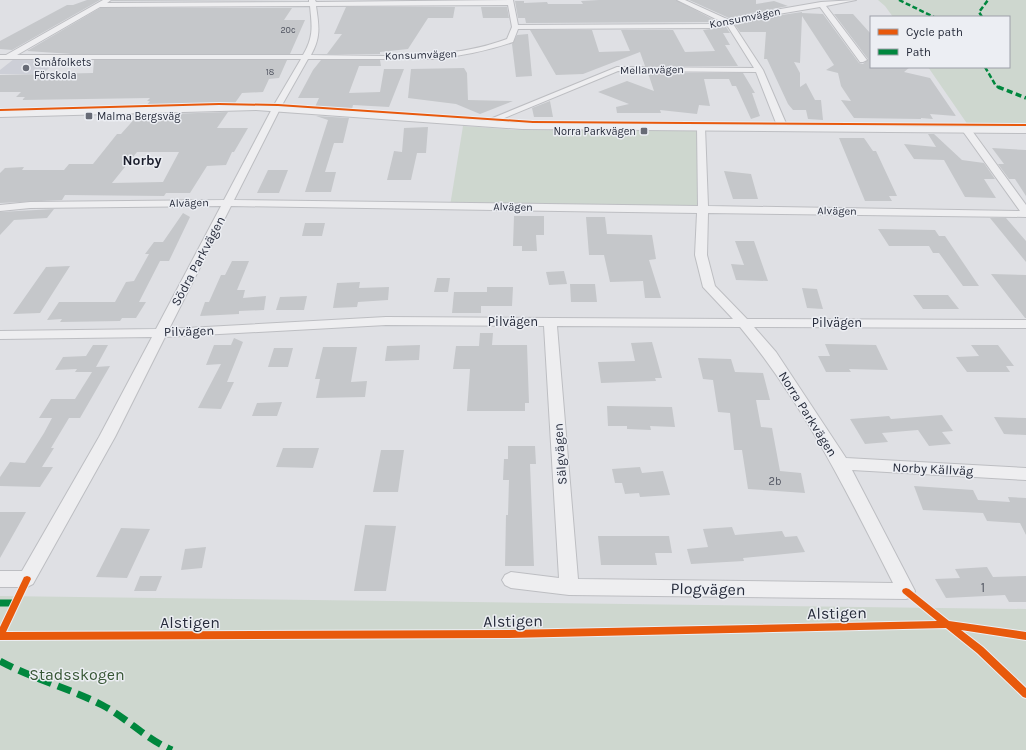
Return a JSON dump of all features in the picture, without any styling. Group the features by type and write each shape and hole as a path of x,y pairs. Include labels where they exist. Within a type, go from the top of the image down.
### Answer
{"street":[{"path":"0,63 108,0"},
{"path":"680,0 729,24 759,70 783,128"},
{"name":"Konsumvägen","path":"0,57 434,57 459,54 496,46 510,40 515,28 715,26 729,24 741,18 832,1 853,0"},
{"path":"100,5 313,2 511,2 515,28"},
{"name":"Södra Parkvägen","path":"0,579 26,579 107,437 276,108 307,57 314,42 316,26 313,2"},
{"path":"821,4 863,60"},
{"name":"Mellanvägen","path":"482,124 617,69 759,70"},
{"path":"0,114 197,107 276,108 522,126 1026,130"},
{"name":"Norra Parkvägen","path":"701,127 703,209 701,255 709,287 743,322 771,355 841,464 906,591"},
{"path":"967,130 1026,213"},
{"name":"Alvägen","path":"0,208 30,205 228,203 1026,213"},
{"name":"Pilvägen","path":"0,335 161,332 386,321 1026,324"},
{"name":"Sälgvägen","path":"550,321 569,587"},
{"name":"Norby Källväg","path":"841,464 1026,474"},
{"name":"Plogvägen","path":"511,580 569,587 906,591"}],"shaded area":[{"name":"Småfolkets Förskola","path":"14,59 60,59 42,74 0,74 0,70"}],"green space":[{"path":"878,0 1026,0 1026,134 1017,125 968,125 929,68 1010,68 1010,16 892,16 885,6"},
{"path":"463,126 516,130 702,131 703,209 450,206"},
{"name":"Stadsskogen","path":"0,596 1026,609 1026,750 0,750"}],"building":[{"path":"87,0 100,0 12,50 0,49 0,41 67,5 73,5"},
{"path":"112,0 296,0 112,1"},
{"path":"676,0 718,22 526,23 525,18 518,18 515,1 524,1 524,3 547,2 548,4 583,4 581,1"},
{"path":"689,0 756,0 756,4 774,1 788,6 729,18"},
{"path":"346,7 455,7 453,18 428,18 408,49 380,52 380,54 327,54 342,34 334,34"},
{"path":"481,7 507,7 509,18 483,18"},
{"path":"100,8 292,8 284,20 305,20 290,54 72,54 27,51"},
{"path":"802,12 823,14 859,63 863,64 868,59 834,14 853,14 870,33 870,68 909,68 904,72 930,78 956,116 930,114 933,119 854,118 841,100 851,101 841,86 838,73 826,70 834,65 802,16 800,63 794,62 800,73 800,87 806,83 815,100 821,100 823,120 808,119 806,110 793,110 788,104 767,59 764,59 766,32 740,32 735,25 743,21"},
{"path":"726,27 730,33 723,33 730,45 725,45 738,66 645,66 640,52 583,74 556,75 530,30 592,30 599,52 630,51 621,30 673,30 685,52 715,51 703,30"},
{"path":"528,34 532,76 516,77 512,44 517,35"},
{"path":"94,60 287,60 279,78 269,79 263,92 242,93 235,103 146,106 150,101 147,101 150,98 22,100 25,97 16,97 21,92 0,92 0,75 93,73"},
{"path":"321,60 380,60 381,66 359,66 349,93 380,92 384,69 404,69 389,107 353,105 352,109 315,107 319,98 298,98 313,70"},
{"path":"464,68 467,73 468,100 513,101 480,114 456,104 408,98 411,69"},
{"path":"648,73 743,73 755,93 752,93 760,116 751,119 736,86 732,86 729,79 704,79 710,106 699,105 697,114 660,110 661,113 617,113 616,107 629,104 598,92 627,81 654,91"},
{"path":"550,101 553,117 534,117 532,108"},
{"path":"228,112 217,128 248,128 234,152 232,152 226,165 207,166 190,193 166,193 164,196 65,195 62,200 0,203 0,173 5,168 24,167 22,170 64,170 69,164 93,164 117,134 121,134 138,115","holes":["137,152 179,152 163,182 112,183"]},
{"path":"316,116 349,118 343,143 334,143 325,172 336,172 331,192 305,192 328,120"},
{"path":"428,127 426,153 417,153 411,180 387,180 394,151 402,152 404,128"},
{"path":"928,134 934,134 962,160 984,163 995,179 984,179 996,198 965,197 944,160 914,159 904,144 936,147"},
{"path":"839,138 864,138 873,151 876,151 897,196 889,196 892,201 865,201"},
{"path":"992,148 1026,150 1026,196 1015,179 1009,179 998,164 1004,164"},
{"path":"268,170 288,170 279,193 257,193"},
{"path":"724,171 751,174 758,199 733,199"},
{"path":"54,209 47,218 14,220 0,235 0,212"},
{"path":"183,213 190,217 169,261 160,261 139,302 146,302 136,318 122,318 120,321 60,322 62,319 47,320 59,302 115,302 126,282 134,281 149,254 145,254 154,242 163,242"},
{"path":"514,216 544,216 544,235 536,235 537,251 522,251 522,246 513,246"},
{"path":"586,217 605,217 607,234 652,235 656,259 649,260 661,298 645,298 643,281 610,282 604,255 589,255"},
{"path":"990,218 1006,218 1026,241 1026,262"},
{"path":"305,223 325,223 322,236 302,236"},
{"path":"878,229 935,230 939,236 945,236 979,286 963,286 939,253 933,253 929,246 889,246"},
{"path":"735,241 754,241 768,281 736,280 731,264 744,265"},
{"path":"232,261 249,261 237,290 245,290 243,298 266,296 264,310 239,311 239,314 200,316 205,302 209,302 221,275 225,275"},
{"path":"70,266 40,313 13,314 46,267"},
{"path":"564,271 567,284 549,285 546,272"},
{"path":"991,274 1026,275 1026,318 1025,318"},
{"path":"437,278 450,278 448,292 434,292"},
{"path":"360,282 359,288 389,287 388,300 358,302 357,307 333,308 337,283"},
{"path":"570,284 595,284 597,302 571,302"},
{"path":"487,287 513,287 512,306 481,306 481,313 452,313 454,292 487,292"},
{"path":"802,288 817,289 823,309 807,308"},
{"path":"913,295 948,295 959,309 923,309"},
{"path":"307,296 304,310 276,310 280,297"},
{"path":"480,333 493,333 492,345 527,345 529,403 525,403 525,411 467,411 470,369 453,369 456,346 479,346"},
{"path":"234,338 243,342 227,382 234,382 221,409 198,408 221,364 206,365 214,345 231,345"},
{"path":"652,342 662,378 655,378 656,381 601,383 598,362 635,361 631,343"},
{"path":"825,344 876,345 888,370 849,369 851,372 826,372 818,356 830,356"},
{"path":"93,345 108,345 96,367 110,366 80,418 69,418 51,448 54,448 42,467 53,467 40,487 0,486 0,477 10,462 25,463 44,433 52,418 39,418 51,399 75,399 92,372 75,372 77,369 55,370 63,357 86,356"},
{"path":"420,345 419,360 385,361 387,346"},
{"path":"971,345 998,345 1014,366 1006,366 1010,372 967,372 956,357 979,356"},
{"path":"323,347 357,347 351,382 367,381 365,397 316,398 320,379 315,379"},
{"path":"274,348 293,348 288,367 268,367"},
{"path":"698,358 731,359 735,372 763,373 770,400 756,400 761,427 772,428 780,471 801,473 805,493 748,489 742,450 734,450 730,413 718,412 713,380 703,379"},
{"path":"282,402 277,416 252,416 257,403"},
{"path":"607,406 672,407 675,427 650,426 651,430 627,429 627,426 608,426"},
{"path":"942,415 953,431 942,432 951,444 929,446 918,430 882,433 888,442 865,444 850,419 889,416 891,419"},
{"path":"994,417 1026,418 1026,435 1004,434"},
{"path":"508,446 535,446 536,464 530,464 534,566 505,566 506,515 508,515 509,480 503,480 504,459 508,459"},
{"path":"283,448 319,448 313,468 276,467"},
{"path":"381,450 404,450 398,492 373,492"},
{"path":"640,467 642,473 663,471 670,495 640,497 639,493 625,494 622,483 615,483 612,469"},
{"path":"914,486 973,490 978,500 1010,502 1008,497 1026,498 1026,535 1020,523 987,521 983,513 923,510"},
{"path":"0,512 26,512 0,558"},
{"path":"365,525 396,526 386,591 354,591"},
{"path":"732,527 735,535 782,531 785,537 797,536 805,552 743,558 744,561 691,564 687,549 708,547 703,529"},
{"path":"121,528 150,529 127,578 96,577"},
{"path":"598,536 669,536 672,553 655,553 657,565 601,565"},
{"path":"206,547 202,568 181,570 185,549"},
{"path":"987,567 993,577 1026,576 1026,602 1009,602 1005,595 946,598 935,579 960,578 955,569"},
{"path":"140,576 162,576 156,591 134,591"}],"marked path":[{"path":"899,0 932,16"},
{"path":"981,16 979,12 988,0"},
{"path":"986,68 996,86 1026,98"},
{"path":"0,603 15,603"},
{"path":"0,661 14,669 100,704 122,717 156,742 172,750"}],"cycle path":[{"path":"0,110 219,104 278,105 533,122 1026,125"},
{"path":"0,636 27,579"},
{"path":"906,591 980,650 1026,694"},
{"name":"Alstigen","path":"0,636 509,634 947,624 1026,636"}],"place":[{"name":"Småfolkets Förskola","path":"26,68"},
{"name":"Malma Bergsväg","path":"89,116"},
{"name":"Norra Parkvägen","path":"644,131"}],"district":[{"name":"Norby","path":"142,160"}]}
